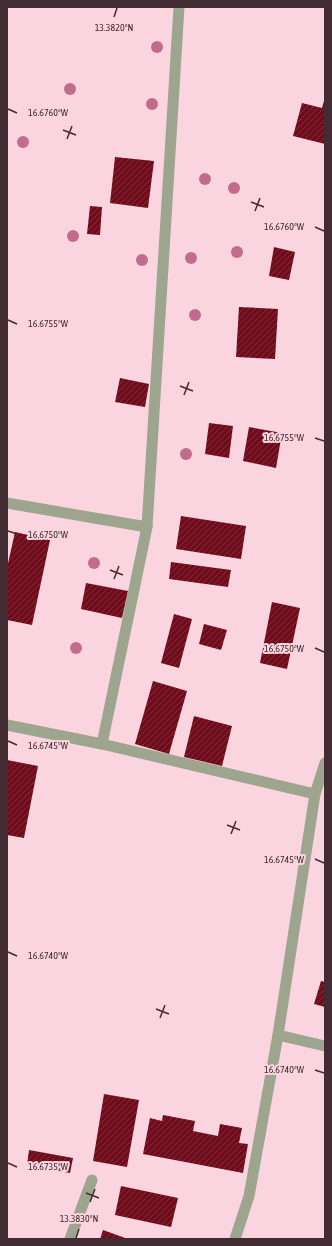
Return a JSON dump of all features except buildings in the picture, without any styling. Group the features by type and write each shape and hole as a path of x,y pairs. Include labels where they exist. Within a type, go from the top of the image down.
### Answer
{"street":[{"path":"102,744 147,527 179,7"},
{"path":"7,503 147,527"},
{"path":"7,725 102,744 315,794"},
{"path":"235,1239 248,1196 278,1035 315,794 325,763"},
{"path":"278,1035 325,1046"},
{"path":"70,1239 92,1180"}]}
